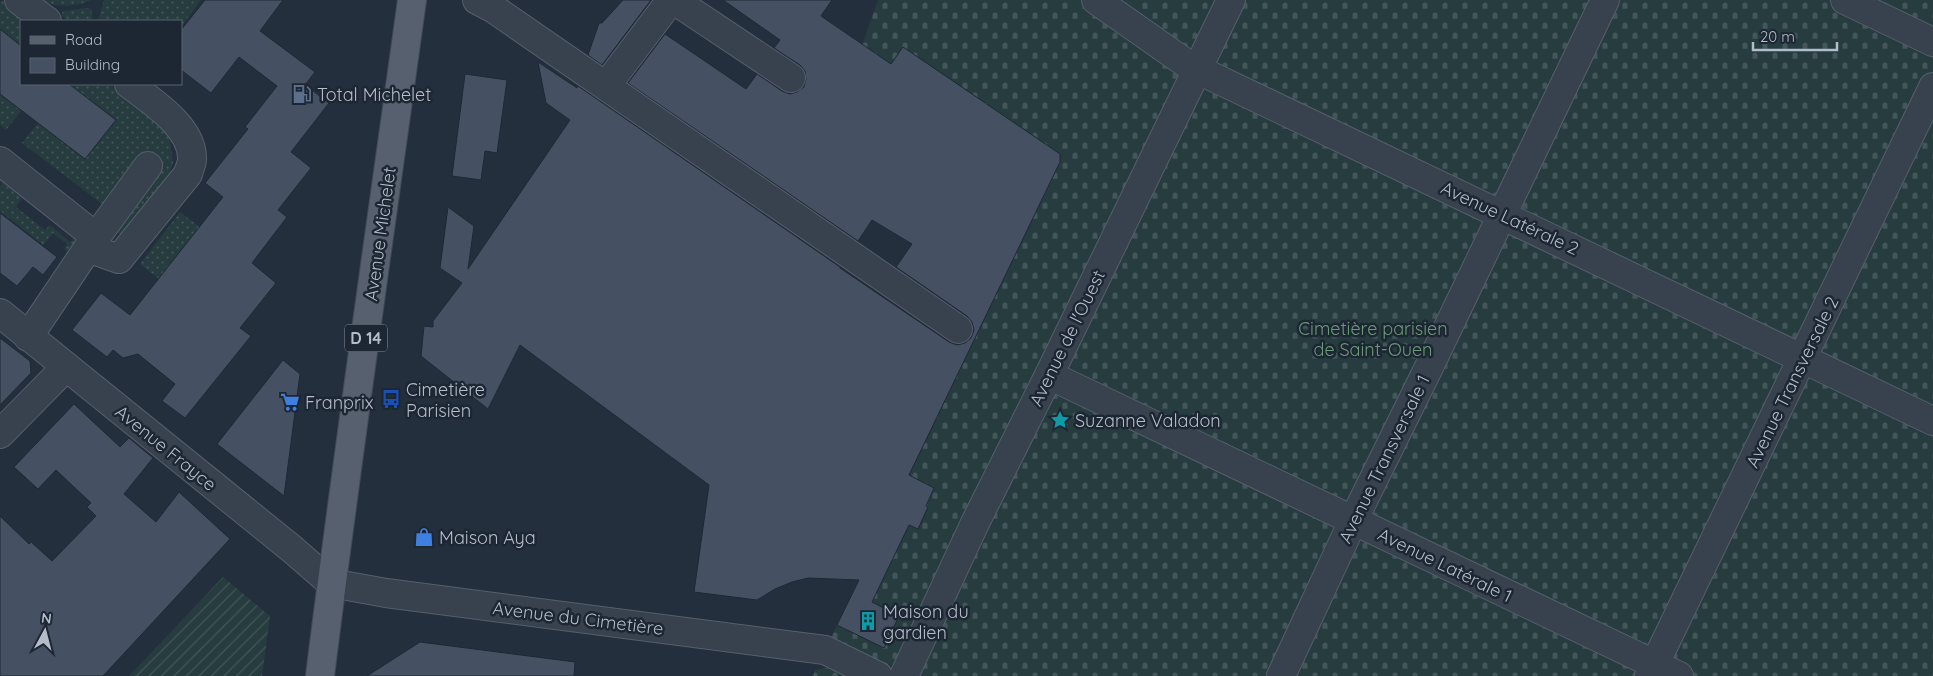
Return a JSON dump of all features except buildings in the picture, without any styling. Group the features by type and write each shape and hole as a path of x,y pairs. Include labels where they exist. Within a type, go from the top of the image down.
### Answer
{"main road":[{"name":"Avenue Michelet","path":"320,676 331,583 412,0"}],"street":[{"path":"19,0 46,20"},
{"path":"477,0 494,9 958,329"},
{"path":"606,86 673,0 791,78"},
{"name":"Avenue Latérale 2","path":"1096,0 1197,69 1933,421"},
{"name":"Avenue de l'Ouest","path":"904,676 975,523 1050,375 1231,0"},
{"name":"Avenue Transversale 1","path":"1281,676 1353,521 1605,0"},
{"path":"1845,0 1933,42"},
{"path":"0,161 92,242 119,259 188,174 192,160 191,146 185,132 157,105 130,85"},
{"name":"Avenue Transversale 2","path":"1661,672 1803,358 1933,86"},
{"path":"28,337 92,242 148,166"},
{"name":"Avenue Frayce","path":"0,313 292,549 331,583"},
{"path":"0,434 66,367"},
{"name":"Avenue Latérale 1","path":"1050,375 1661,672"},
{"name":"Avenue du Cimetière","path":"331,583 386,593 825,650 878,676"}],"green space":[{"path":"40,0 91,0 66,6 46,3"},
{"path":"104,0 201,0 182,26 182,20 98,20"},
{"name":"Cimetière parisien de Saint-Ouen","path":"878,0 1933,0 1933,676 813,676 815,670 840,666 828,644 1050,181 860,51"},
{"path":"3,1 29,20 20,20 20,45 0,29 0,2"},
{"path":"92,9 92,20 67,20 62,16 64,11"},
{"path":"70,85 110,85 164,129 170,140 173,163 169,175 122,236 112,228 106,207 22,143 38,123 85,159 116,119"},
{"path":"0,94 22,110 6,130 0,125"},
{"path":"3,183 22,198 16,207 45,230 50,225 70,242 74,238 78,241 74,256 64,249 67,244 53,233 43,245 0,211 0,186"},
{"path":"180,212 200,227 159,279 140,264"},
{"path":"223,577 270,616 262,676 129,676"}],"place":[{"name":"Total Michelet","path":"302,94"},
{"name":"Cimetière Parisien","path":"391,399"},
{"name":"Franprix","path":"290,402"},
{"name":"Suzanne Valadon","path":"1060,420"},
{"name":"Maison Aya","path":"424,537"},
{"name":"Maison du gardien","path":"868,621"}]}
